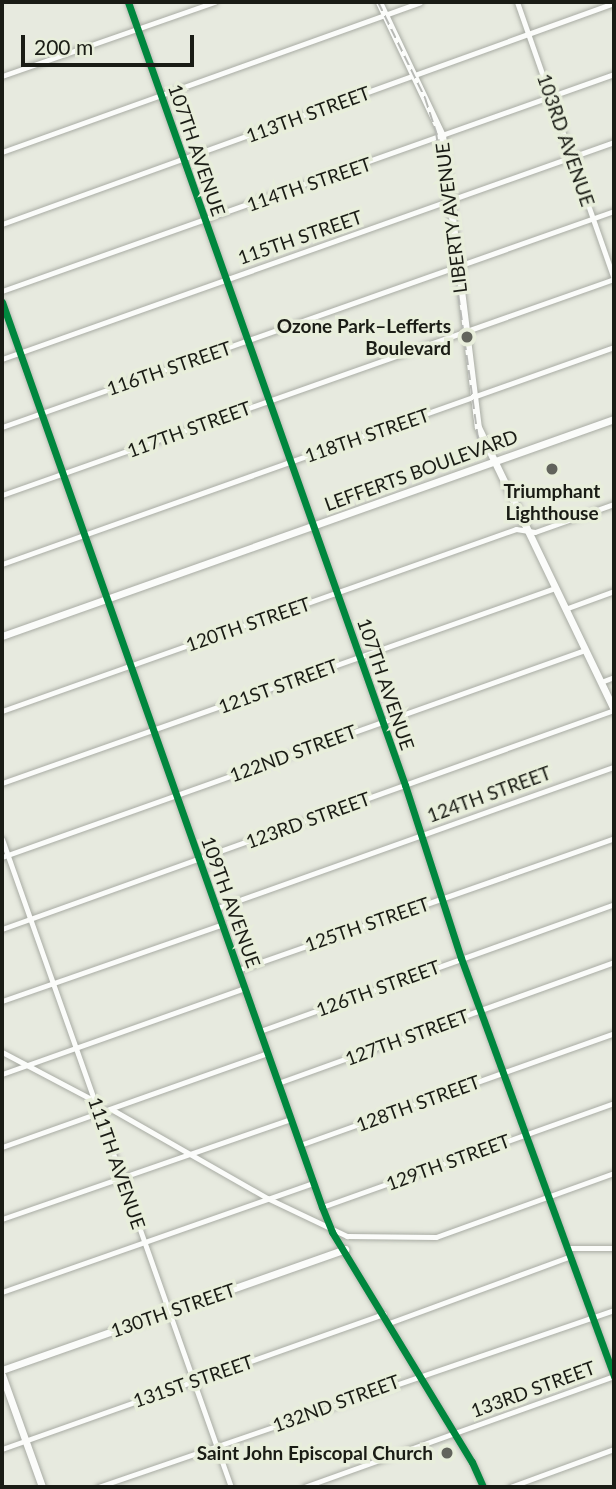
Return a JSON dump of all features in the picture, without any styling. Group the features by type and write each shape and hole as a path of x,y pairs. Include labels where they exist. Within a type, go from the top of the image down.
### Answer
{"street":[{"name":"107TH AVENUE","path":"128,2 405,785 440,899 614,1377"},
{"path":"2,76 214,2"},
{"name":"LIBERTY AVENUE","path":"379,2 416,75 442,135 478,427 614,710"},
{"path":"2,152 420,2"},
{"name":"103RD AVENUE","path":"517,2 614,279"},
{"name":"113TH STREET","path":"2,224 614,3"},
{"name":"114TH STREET","path":"2,291 614,74"},
{"name":"115TH STREET","path":"2,359 614,142"},
{"name":"116TH STREET","path":"2,427 614,211"},
{"name":"117TH STREET","path":"2,495 614,279"},
{"name":"109TH AVENUE","path":"2,302 332,1232 345,1249 421,1376 482,1487"},
{"name":"118TH STREET","path":"2,564 614,347"},
{"name":"LEFFERTS BOULEVARD","path":"2,635 614,419"},
{"name":"120TH STREET","path":"2,711 516,529 536,532 614,504"},
{"name":"121ST STREET","path":"2,783 555,588"},
{"path":"565,609 614,591"},
{"name":"122ND STREET","path":"5,856 585,650"},
{"path":"601,682 614,677"},
{"name":"123RD STREET","path":"2,929 614,710"},
{"name":"124TH STREET","path":"217,908 614,767"},
{"name":"125TH STREET","path":"238,970 614,838"},
{"name":"111TH AVENUE","path":"2,839 5,856 53,982 231,1487"},
{"name":"126TH STREET","path":"260,1031 614,904"},
{"path":"2,1001 223,924"},
{"name":"127TH STREET","path":"278,1083 614,962"},
{"path":"2,1074 245,988"},
{"name":"128TH STREET","path":"300,1145 614,1033"},
{"path":"2,1052 95,1101"},
{"path":"2,1147 268,1053"},
{"name":"129TH STREET","path":"322,1207 614,1103"},
{"path":"111,1109 332,1232 436,1237 614,1173"},
{"path":"2,1219 291,1119"},
{"path":"2,1292 313,1183"},
{"path":"568,1248 614,1246"},
{"name":"130TH STREET","path":"2,1373 345,1249"},
{"path":"389,1323 571,1255"},
{"name":"132ND STREET","path":"98,1487 614,1310"},
{"name":"131ST STREET","path":"2,1449 384,1314"},
{"path":"2,1373 41,1487"},
{"name":"133RD STREET","path":"304,1487 614,1377"},
{"path":"510,1487 614,1449"}],"railway":[{"path":"378,2 425,98 436,132 478,440"}],"cycle path":[{"path":"128,2 405,785 461,958 614,1377"},
{"path":"2,302 332,1232 472,1462 483,1487"}],"place":[{"name":"Ozone Park–Lefferts Boulevard","path":"467,337"},
{"name":"Triumphant Lighthouse","path":"552,469"},
{"name":"Saint John Episcopal Church","path":"447,1453"}]}
